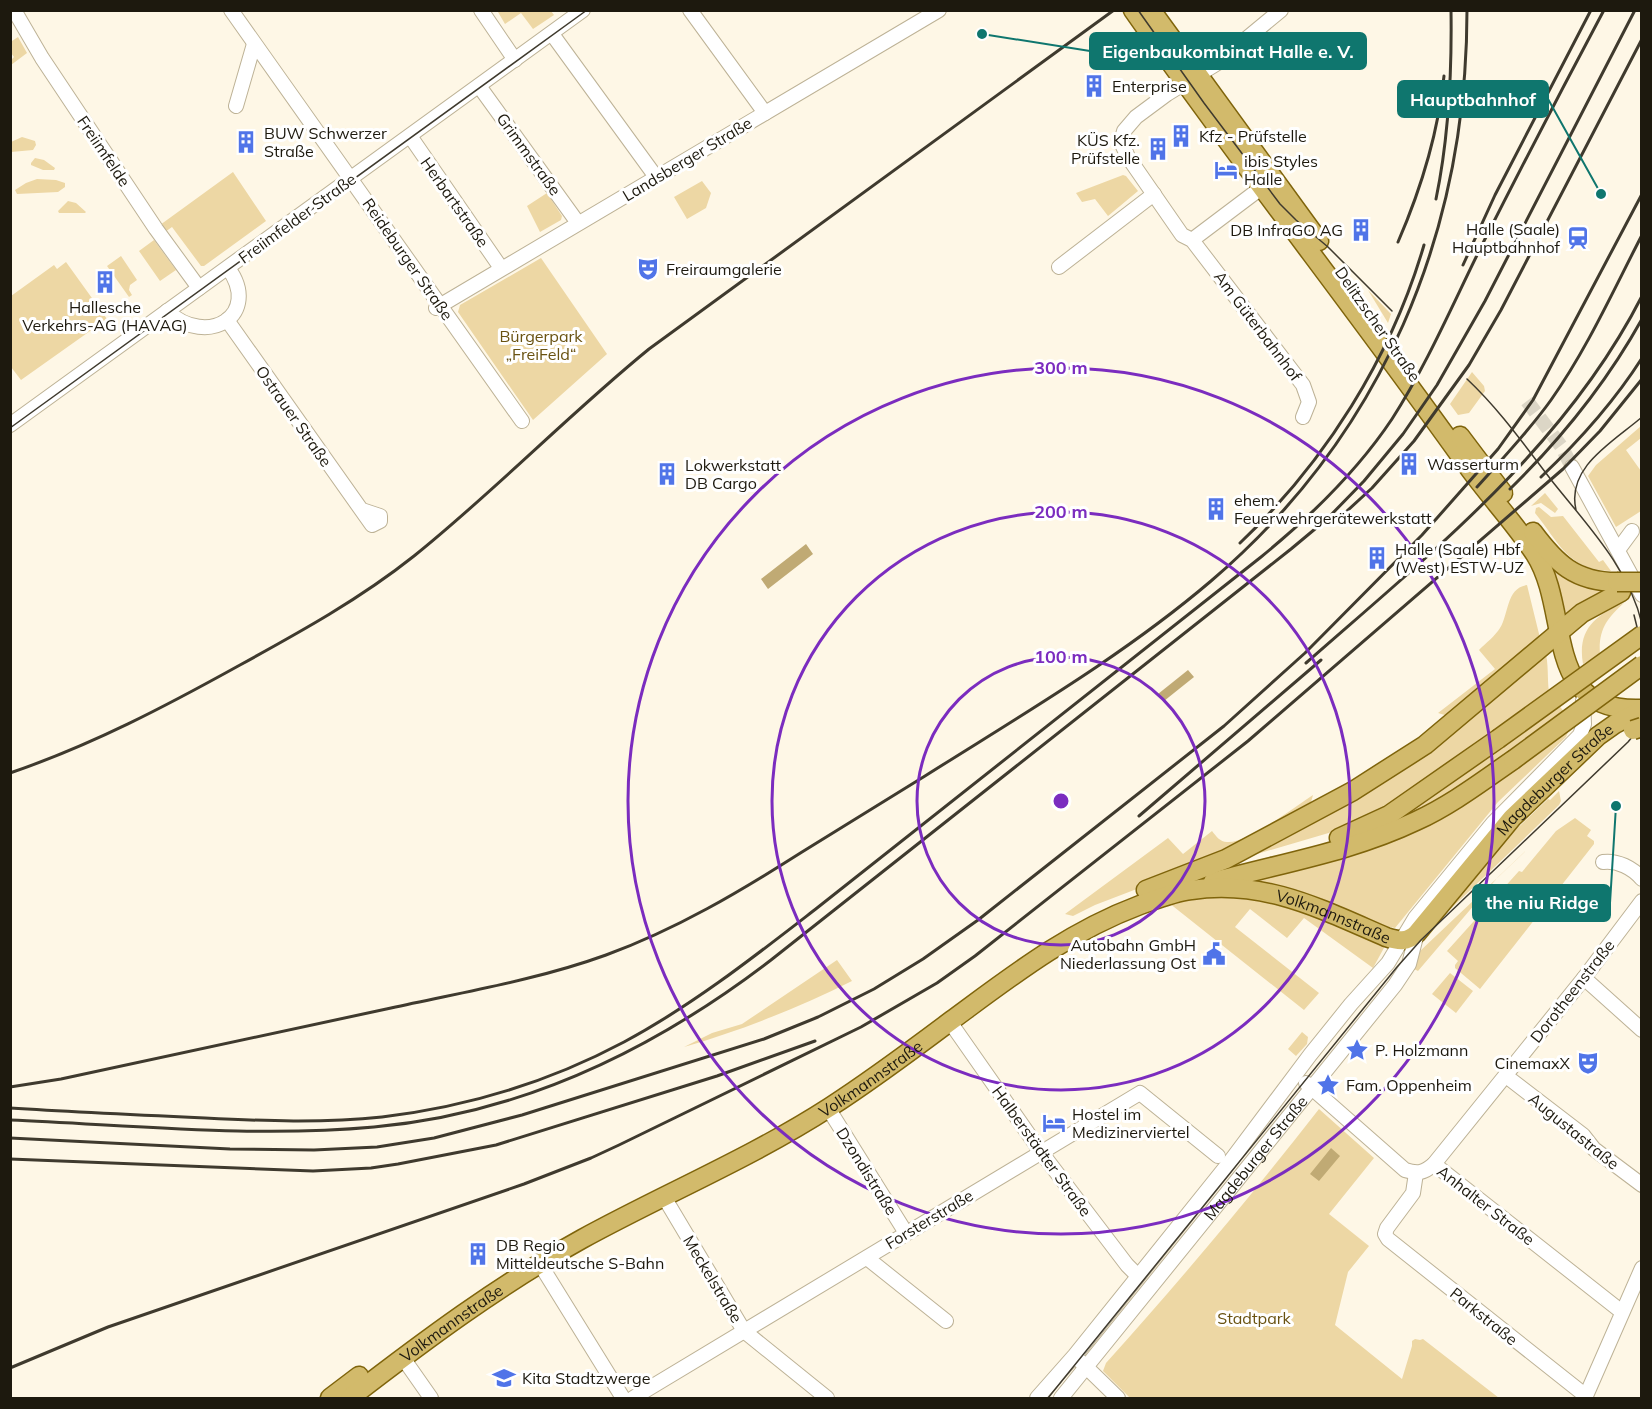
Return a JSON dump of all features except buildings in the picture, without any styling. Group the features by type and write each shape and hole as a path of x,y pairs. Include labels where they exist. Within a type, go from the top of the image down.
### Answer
{"main road":[{"name":"Delitzscher Straße","path":"1133,10 1191,80 1359,297 1424,390 1544,547 1564,567 1580,576 1619,587 1641,583"},
{"name":"Delitzscher Straße","path":"1150,10 1191,80 1261,188 1297,232 1472,472 1532,549 1544,573 1567,662 1581,690"},
{"path":"1185,884 1353,792 1425,745 1507,678 1559,630 1619,587"},
{"path":"1185,884 1298,852 1365,828 1410,802 1641,635"},
{"path":"1185,884 1214,881 1319,855 1384,835 1414,822 1454,801 1641,665"},
{"path":"1581,690 1604,705 1624,709 1641,709"},
{"name":"Magdeburger Straße","path":"1409,937 1512,818 1583,750 1615,724 1641,709"},
{"path":"1583,750 1637,728"},
{"name":"Volkmannstraße","path":"350,1398 468,1310 540,1264 580,1240 752,1153 828,1108 950,1022 1027,964 1069,938 1096,923 1185,884"},
{"name":"Volkmannstraße","path":"330,1398 465,1298 533,1254 575,1229 746,1142 821,1098 882,1057 997,972 1062,928 1092,911 1185,884 1244,888 1288,896 1386,937 1409,937"}],"street":[{"name":"Freiimfelde","path":"14,10 42,58 117,171 199,288"},
{"name":"Reideburger Straße","path":"231,10 438,306 522,421"},
{"path":"481,10 515,60"},
{"name":"Freiimfelder Straße","path":"10,425 584,10"},
{"path":"690,10 765,113"},
{"name":"Landsberger Straße","path":"438,306 939,10"},
{"path":"1191,80 1216,64 1281,10"},
{"path":"552,34 656,177"},
{"path":"236,106 254,44"},
{"name":"Am Güterbahnhof","path":"1191,80 1136,117 1124,131 1121,142 1128,157 1182,235 1192,240 1303,385 1309,402 1303,417"},
{"name":"Grimmstraße","path":"479,86 578,223"},
{"name":"Herbartstraße","path":"410,136 501,268"},
{"path":"1192,240 1261,188"},
{"path":"1059,267 1154,195"},
{"path":"167,311 183,323 197,328 217,326 227,321 233,314 238,298 237,283 228,268"},
{"name":"Ostrauer Straße","path":"227,321 362,510"},
{"path":"1572,467 1641,595"},
{"path":"1618,550 1632,531"},
{"name":"Magdeburger Straße","path":"1060,1398 1087,1368 1405,971 1409,964 1409,937 1415,918 1493,823 1580,735 1585,718 1581,690"},
{"path":"1603,862 1616,863 1633,870 1641,879"},
{"name":"Dorotheenstraße","path":"1434,1164 1584,978 1641,901"},
{"name":"Magdeburger Straße","path":"1037,1398 1075,1355 1270,1112 1295,1074 1351,1004 1376,978 1409,937"},
{"path":"1584,978 1639,1025"},
{"name":"Halberstädter Straße","path":"950,1022 1041,1152 1127,1265 1138,1276"},
{"name":"Anhalter Straße","path":"1295,1074 1405,1170 1416,1173 1434,1164 1622,1312"},
{"name":"Augustastraße","path":"1506,1076 1641,1185"},
{"name":"Forsterstraße","path":"633,1398 1140,1093 1218,1156"},
{"name":"Dzondistraße","path":"828,1108 906,1233"},
{"name":"Parkstraße","path":"1416,1173 1413,1193 1387,1228 1385,1234 1388,1239 1585,1397"},
{"name":"Meckelstraße","path":"664,1197 744,1331 826,1398"},
{"path":"867,1257 946,1321"},
{"path":"540,1264 622,1398"},
{"path":"1585,1397 1641,1268"},
{"path":"1075,1355 1118,1398"},
{"path":"403,1358 430,1398"}],"green space":[{"path":"551,11 554,15 533,29 521,13 505,24 498,12"},
{"path":"18,37 27,53 11,65 14,57 11,53 11,39 12,41"},
{"path":"22,137 35,141 36,145 33,150 11,152 11,142"},
{"path":"35,158 44,160 55,168 54,170 43,170 31,165"},
{"path":"233,172 266,221 201,266 172,227 165,232 160,225"},
{"path":"1123,175 1138,191 1108,216 1095,199 1082,202 1076,193"},
{"path":"37,179 56,180 65,183 65,187 58,192 17,194 15,190"},
{"path":"702,181 711,193 706,208 687,219 674,197"},
{"path":"547,193 562,216 561,220 540,232 527,206"},
{"path":"68,201 76,203 86,212 59,213 58,211"},
{"path":"154,240 176,270 160,281 139,251"},
{"path":"121,256 137,280 130,285 129,290 132,295 129,297 107,266"},
{"name":"Bürgerpark „FreiFeld“","path":"541,258 607,354 533,420 458,312 460,305"},
{"path":"66,262 107,319 21,380 11,367 11,296 54,265 57,269"},
{"path":"1368,290 1391,314 1388,323"},
{"path":"1472,372 1484,386 1485,391 1469,413 1458,415 1450,404"},
{"path":"1641,426 1641,438 1626,450 1641,471 1641,511 1616,527 1588,476 1596,465"},
{"path":"1545,493 1558,509 1555,513 1541,503 1531,506"},
{"path":"1539,507 1551,517 1563,516 1599,562 1603,560 1611,571 1584,566 1574,560 1558,544 1535,513 1536,508"},
{"path":"1556,568 1603,588 1603,592 1566,614 1554,570"},
{"path":"1527,585 1540,638 1448,716 1438,713 1495,669 1479,650 1500,628 1515,591"},
{"path":"1624,603 1605,625 1601,638 1600,655 1583,664 1583,642 1590,625 1605,613"},
{"path":"1545,650 1549,692 1395,803 1332,832 1257,854 1376,784"},
{"path":"1559,705 1564,712 1418,815 1337,842"},
{"path":"1570,727 1566,737 1498,802 1395,928 1374,924 1254,883 1255,879 1393,840"},
{"path":"1559,791 1561,801 1559,805 1436,923 1487,857"},
{"path":"1313,795 1308,813 1155,882 1073,916 1065,914 1168,838 1183,854 1212,831 1222,841 1235,841 1270,824"},
{"path":"1575,818 1591,830 1587,836 1594,841 1594,844 1480,989 1455,968 1458,961 1447,951 1519,871 1522,872 1556,831"},
{"path":"1497,878 1418,971 1414,969 1419,952"},
{"path":"1225,895 1277,900 1385,946 1373,968 1304,918 1287,938 1250,909 1235,927 1319,993 1304,1010 1169,903 1188,898"},
{"path":"837,960 852,981 770,1018 684,1047 712,1033 742,1024"},
{"path":"1450,973 1473,991 1456,1013 1432,994"},
{"path":"1302,1032 1308,1037 1307,1044 1296,1056 1288,1049"},
{"name":"Stadtpark","path":"1319,1109 1374,1158 1329,1214 1369,1246 1348,1272 1335,1325 1402,1379 1412,1341 1423,1339 1499,1398 1130,1398 1103,1371 1106,1363 1215,1238"}],"shaded area":[{"path":"806,544 813,554 768,589 761,579"},
{"path":"1188,670 1194,677 1164,701 1158,694"},
{"path":"1331,1148 1340,1156 1319,1181 1310,1174"}],"tunnel":[{"path":"1527,401 1561,446 1572,467"}],"tram line":[{"path":"10,428 587,10"},
{"path":"1138,10 1280,204 1328,247 1392,311"},
{"path":"1467,379 1501,416 1605,548 1627,584 1642,624"},
{"path":"1576,510 1575,495 1578,481 1585,468 1606,446 1642,417"},
{"path":"1634,615 1642,647"},
{"path":"1048,1398 1397,967 1421,940 1628,742 1642,725"}],"railway":[{"path":"10,773 70,750 156,710 285,640 372,587 444,531 649,349 1114,10"},
{"path":"1436,199 1449,105 1451,10"},
{"path":"10,1087 61,1079 500,985 580,964 632,945 683,922 755,881 1035,707 1143,634 1211,581 1271,524 1323,462 1367,395 1403,325 1431,251 1451,173 1463,93 1467,10"},
{"path":"1463,265 1495,195 1591,10"},
{"path":"10,1108 294,1121 360,1119 413,1113 445,1107 537,1081 624,1042 699,996 817,908 1261,557 1297,526 1348,476 1378,439 1405,398 1604,10"},
{"path":"10,1120 238,1131 329,1130 429,1120 482,1108 534,1092 584,1072 633,1049 681,1022 727,992 771,960 1291,549 1327,519 1364,481 1403,434 1437,385 1485,301 1635,10"},
{"path":"1335,522 1372,488 1414,441 1469,365 1501,310 1642,39"},
{"path":"1398,242 1427,161 1438,119 1444,76"},
{"path":"10,1138 230,1149 314,1150 377,1147 434,1138 522,1115 764,1039 818,1017 874,989 923,959 978,920 1224,726 1305,653 1422,535 1498,449 1533,400 1642,194"},
{"path":"1477,487 1534,423 1564,381 1642,235"},
{"path":"1240,543 1300,478 1327,443 1351,406 1374,368 1393,328 1424,245"},
{"path":"1306,663 1447,538 1535,449 1575,402 1611,351 1642,296"},
{"path":"1510,489 1582,409 1614,365 1642,319"},
{"path":"1541,477 1595,420 1642,358"},
{"path":"10,1368 108,1327 524,1184 591,1158 861,1027 937,983 975,956 1248,741 1563,469 1600,431 1642,379"},
{"path":"1139,816 1321,660"},
{"path":"10,1159 313,1171 371,1168 496,1145 717,1076 815,1041"}],"place":[{"name":"Eigenbaukombinat Halle e. V.","path":"982,34"},
{"name":"Enterprise","path":"1094,86"},
{"name":"Kfz - Prüfstelle","path":"1181,136"},
{"name":"BUW Schwerzer Straße","path":"246,142"},
{"name":"KÜS Kfz. Prüfstelle","path":"1158,149"},
{"name":"ibis Styles Halle","path":"1226,170"},
{"name":"Hauptbahnhof","path":"1601,194"},
{"name":"DB InfraGO AG","path":"1361,230"},
{"name":"Halle (Saale) Hauptbahnhof","path":"1578,238"},
{"name":"Freiraumgalerie","path":"648,269"},
{"name":"Hallesche Verkehrs-AG (HAVAG)","path":"105,282"},
{"name":"Wasserturm","path":"1409,464"},
{"name":"Lokwerkstatt DB Cargo","path":"667,474"},
{"name":"ehem. Feuerwehrgerätewerkstatt","path":"1216,509"},
{"name":"Halle (Saale) Hbf (West) ESTW-UZ","path":"1377,558"},
{"name":"the niu Ridge","path":"1616,806"},
{"name":"Autobahn GmbH Niederlassung Ost","path":"1214,954"},
{"name":"P. Holzmann","path":"1357,1050"},
{"name":"CinemaxX","path":"1588,1063"},
{"name":"Fam. Oppenheim","path":"1328,1085"},
{"name":"Hostel im Medizinerviertel","path":"1054,1123"},
{"name":"DB Regio Mitteldeutsche S-Bahn","path":"478,1254"},
{"name":"Kita Stadtzwerge","path":"504,1378"}]}
